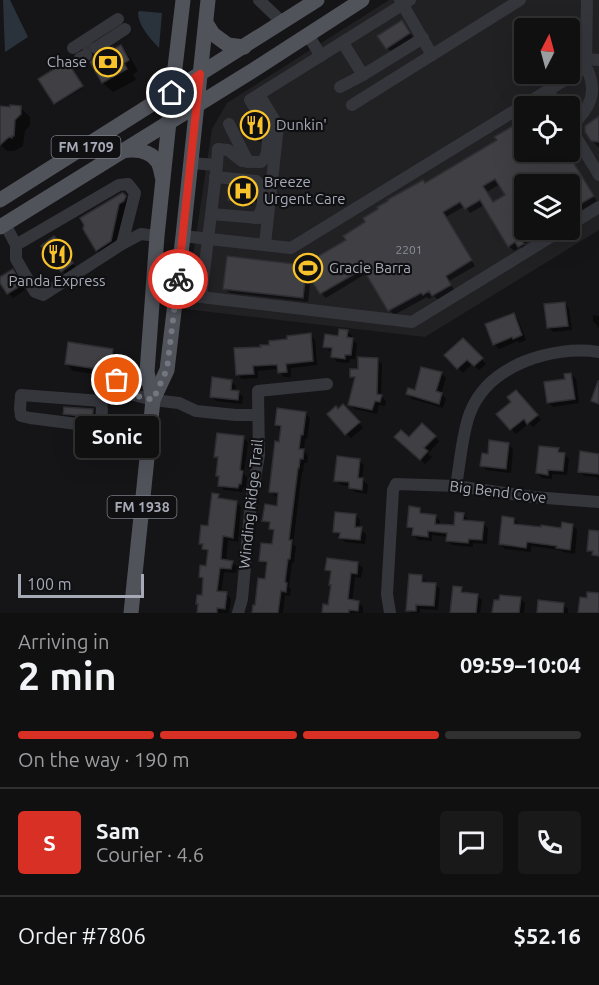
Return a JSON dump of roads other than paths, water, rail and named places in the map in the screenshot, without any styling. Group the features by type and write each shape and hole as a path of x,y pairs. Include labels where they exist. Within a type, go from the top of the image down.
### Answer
{"main road":[{"name":"FM 1938","path":"131,613 153,400 147,372 158,236 183,0"},
{"name":"FM 1938","path":"153,400 167,369 208,0"},
{"name":"FM 1709","path":"0,200 317,0"},
{"name":"FM 1709","path":"2,226 362,0"},
{"path":"206,23 213,34 228,45 244,47"},
{"path":"122,151 142,151 151,155 158,162 164,180"}],"street":[{"path":"260,0 282,22"},
{"path":"352,105 520,0"},
{"path":"580,118 592,98 594,89 590,62 587,0"},
{"path":"255,98 404,2 432,55"},
{"path":"84,51 122,24 84,51"},
{"path":"308,35 321,56"},
{"path":"346,41 358,56 369,63 421,35"},
{"path":"340,87 363,75 421,35"},
{"path":"346,41 363,75"},
{"path":"183,236 291,248 590,62"},
{"path":"548,90 551,96"},
{"path":"201,297 218,149 228,150 242,161 248,162 261,162 267,152 269,130 255,98"},
{"path":"255,98 278,126 261,218"},
{"path":"229,124 248,162"},
{"path":"580,144 599,176"},
{"path":"190,163 256,182 263,188 260,214 265,244"},
{"path":"16,246 119,184 128,184 135,193 122,244"},
{"path":"580,219 599,207"},
{"path":"211,214 261,218"},
{"path":"2,226 16,246 16,259 35,292 43,295 141,234 158,236"},
{"path":"176,294 412,322 546,240"},
{"path":"456,486 470,413 481,393 497,378 517,365 539,356 562,351 599,352"},
{"name":"Winding Ridge Trail","path":"238,613 242,599 251,502 259,455 258,392 327,384"},
{"path":"101,401 101,419 93,426 21,416 21,395 101,401 117,385 126,393 153,400 179,403 196,411 258,415"},
{"name":"Big Bend Cove","path":"390,613 387,594 393,490 396,484 456,486 533,497 599,502"}],"tunnel":[{"path":"83,50 93,43"}],"place":[{"name":"Chase","path":"108,62"},
{"name":"Dunkin'","path":"255,125"},
{"name":"Breeze Urgent Care","path":"243,191"},
{"name":"Panda Express","path":"57,254"},
{"name":"Gracie Barra","path":"308,268"},
{"name":"Sonic","path":"117,380"}]}
